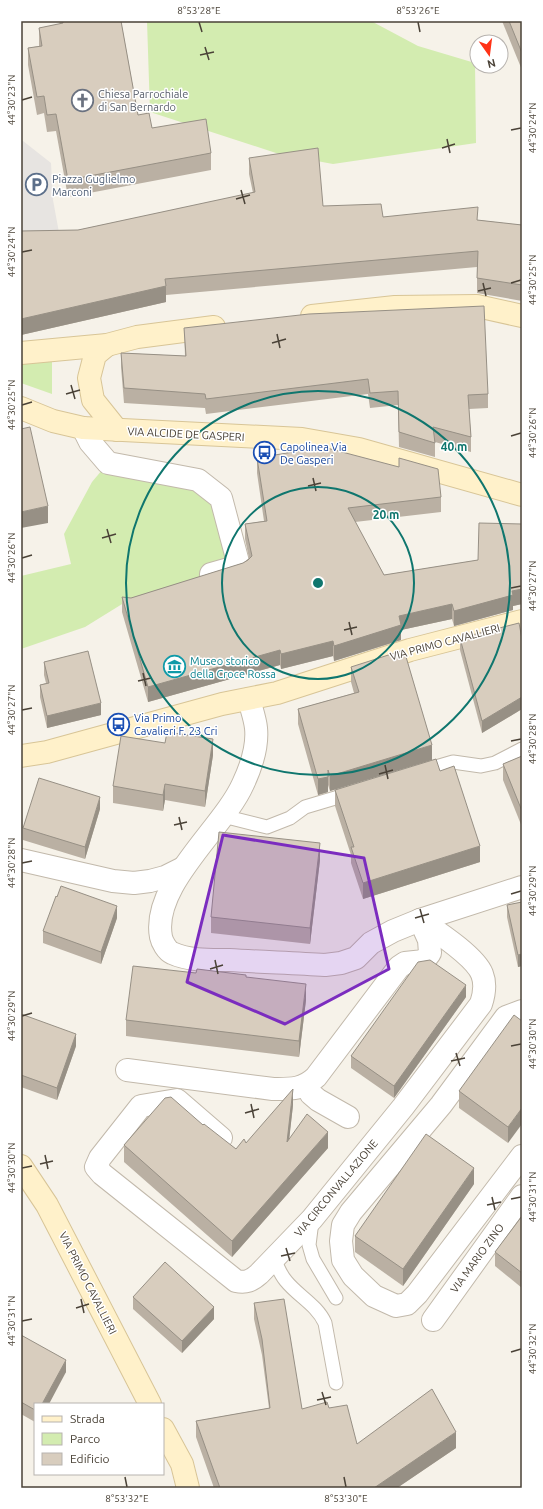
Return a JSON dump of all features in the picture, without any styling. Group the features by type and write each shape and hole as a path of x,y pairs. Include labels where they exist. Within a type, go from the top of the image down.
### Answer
{"main road":[{"path":"293,318 395,307 477,306 522,316"},
{"path":"21,352 107,345 137,337 166,332 230,325"},
{"path":"107,345 95,355 88,378 93,400 117,430"},
{"name":"VIA ALCIDE DE GASPERI","path":"21,408 53,421 83,428 302,439 359,449 522,495"},
{"name":"VIA PRIMO CAVALLIERI","path":"21,756 47,752 222,704 277,693 410,650 522,621"},
{"name":"VIA PRIMO CAVALLIERI","path":"21,1166 47,1205 149,1403"},
{"path":"164,1431 182,1464 188,1488"}],"street":[{"path":"83,428 90,442 108,463 198,480 221,498 239,566 194,580"},
{"path":"249,699 256,728 256,745 252,762 243,784 223,816 183,868 170,889 161,910 159,928 162,942 171,953 196,959 325,965 341,963 356,958 371,943 392,931 420,920 522,887"},
{"path":"21,860 113,881 134,883 165,877 183,868"},
{"path":"127,1070 273,1088 292,1089 307,1085 316,1077 400,967 406,963 424,961 430,953 429,940 420,920"},
{"name":"VIA CIRCONVALLAZIONE","path":"221,1138 177,1100 141,1106 100,1158 96,1167 102,1174 236,1281 245,1283 252,1279 274,1258 312,1219 403,1107 481,1004 484,992 482,974 471,959 460,949 420,920"},
{"path":"522,1011 506,1017 442,1105 351,1212 343,1225 341,1241 343,1260 353,1276 374,1296 396,1306 407,1304 417,1294 522,1156"},
{"path":"307,1085 311,1094 318,1100 348,1117"},
{"name":"VIA MARIO ZINO","path":"433,1320 522,1196"}],"lane":[{"path":"409,776 453,762 481,766 495,763 522,749"},
{"path":"223,816 268,827 290,818 305,807 364,789"},
{"path":"312,1219 309,1246 313,1259 336,1298"},
{"path":"274,1258 286,1281 321,1314 325,1323 336,1383"}],"highlighted area":[{"path":"223,835 364,858 389,969 285,1024 187,982"}],"green space":[{"path":"147,21 371,21 418,46 469,61 469,74 475,74 476,143 333,164 279,154 150,112"},
{"path":"52,361 52,394 21,383 21,362"},
{"path":"108,463 221,498 239,566 127,601 85,627 21,649 21,576 71,564 64,534 92,482"}],"shaded area":[{"name":"Piazza Guglielmo Marconi","path":"21,141 51,163 53,200 60,238 21,238"}],"building":[{"name":"Chiesa Parrochiale di San Bernardo","path":"63,21 121,21 138,115 149,113 152,128 206,119 211,153 68,180 56,114 47,115 44,96 37,97 28,48 42,46 39,28 63,23"},
{"path":"509,21 522,21 522,53"},
{"path":"318,148 323,206 381,204 383,217 478,207 477,220 522,225 522,285 477,278 478,251 165,279 166,286 21,319 21,231 78,230 255,192 249,158"},
{"path":"484,306 488,394 468,395 471,437 433,427 435,443 399,432 398,391 370,393 368,379 206,399 205,394 124,388 121,353 186,356 184,328 309,314"},
{"path":"30,427 48,506 21,512 21,429"},
{"path":"323,447 399,467 399,458 438,469 441,497 348,508 384,575 478,560 479,523 522,524 522,589 512,591 513,595 454,611 452,604 399,616 401,625 334,646 333,641 281,654 280,650 148,687 122,597 131,598 243,563 248,560 252,556 245,524 267,521 257,458"},
{"path":"519,623 522,639 522,697 482,721 460,638"},
{"path":"404,650 432,745 330,776 328,770 328,777 318,779 298,709 359,692 351,667"},
{"path":"88,651 101,703 47,716 40,685 49,683 44,662"},
{"path":"167,732 213,739 205,791 165,784 163,795 113,786 121,736 165,743"},
{"path":"522,756 522,811 503,764"},
{"path":"436,759 440,771 454,766 480,846 363,883 351,847 354,847 335,790"},
{"path":"39,778 100,797 85,847 23,828"},
{"path":"219,832 320,843 310,928 211,917"},
{"path":"61,886 117,906 101,952 43,931"},
{"path":"522,902 522,954 518,955 507,905"},
{"path":"430,960 466,985 394,1086 351,1056 418,962"},
{"path":"133,966 196,973 197,969 246,975 246,977 306,984 299,1041 126,1020"},
{"path":"21,1014 76,1034 57,1088 21,1075"},
{"path":"514,1015 522,1021 522,1108 508,1127 459,1091"},
{"path":"293,1089 287,1142 307,1114 328,1132 232,1241 124,1145 165,1098 171,1097 203,1125 204,1124 236,1149 244,1139 246,1143"},
{"path":"426,1134 474,1168 403,1269 355,1236"},
{"path":"522,1216 522,1273 495,1252"},
{"path":"165,1262 214,1307 182,1341 133,1297"},
{"path":"284,1299 302,1409 327,1402 329,1408 347,1405 357,1444 432,1389 456,1432 374,1488 220,1488 196,1421 270,1408 262,1339 254,1303"},
{"path":"21,1335 66,1360 43,1403 34,1403 34,1409 21,1402"}],"place":[{"name":"Chiesa Parrochiale di San Bernardo","path":"83,100"},
{"name":"Piazza Guglielmo Marconi","path":"37,185"},
{"name":"Capolinea Via De Gasperi","path":"264,453"},
{"name":"Museo storico della Croce Rossa","path":"174,667"},
{"name":"Via Primo Cavalieri F. 23 Cri","path":"118,724"}]}
